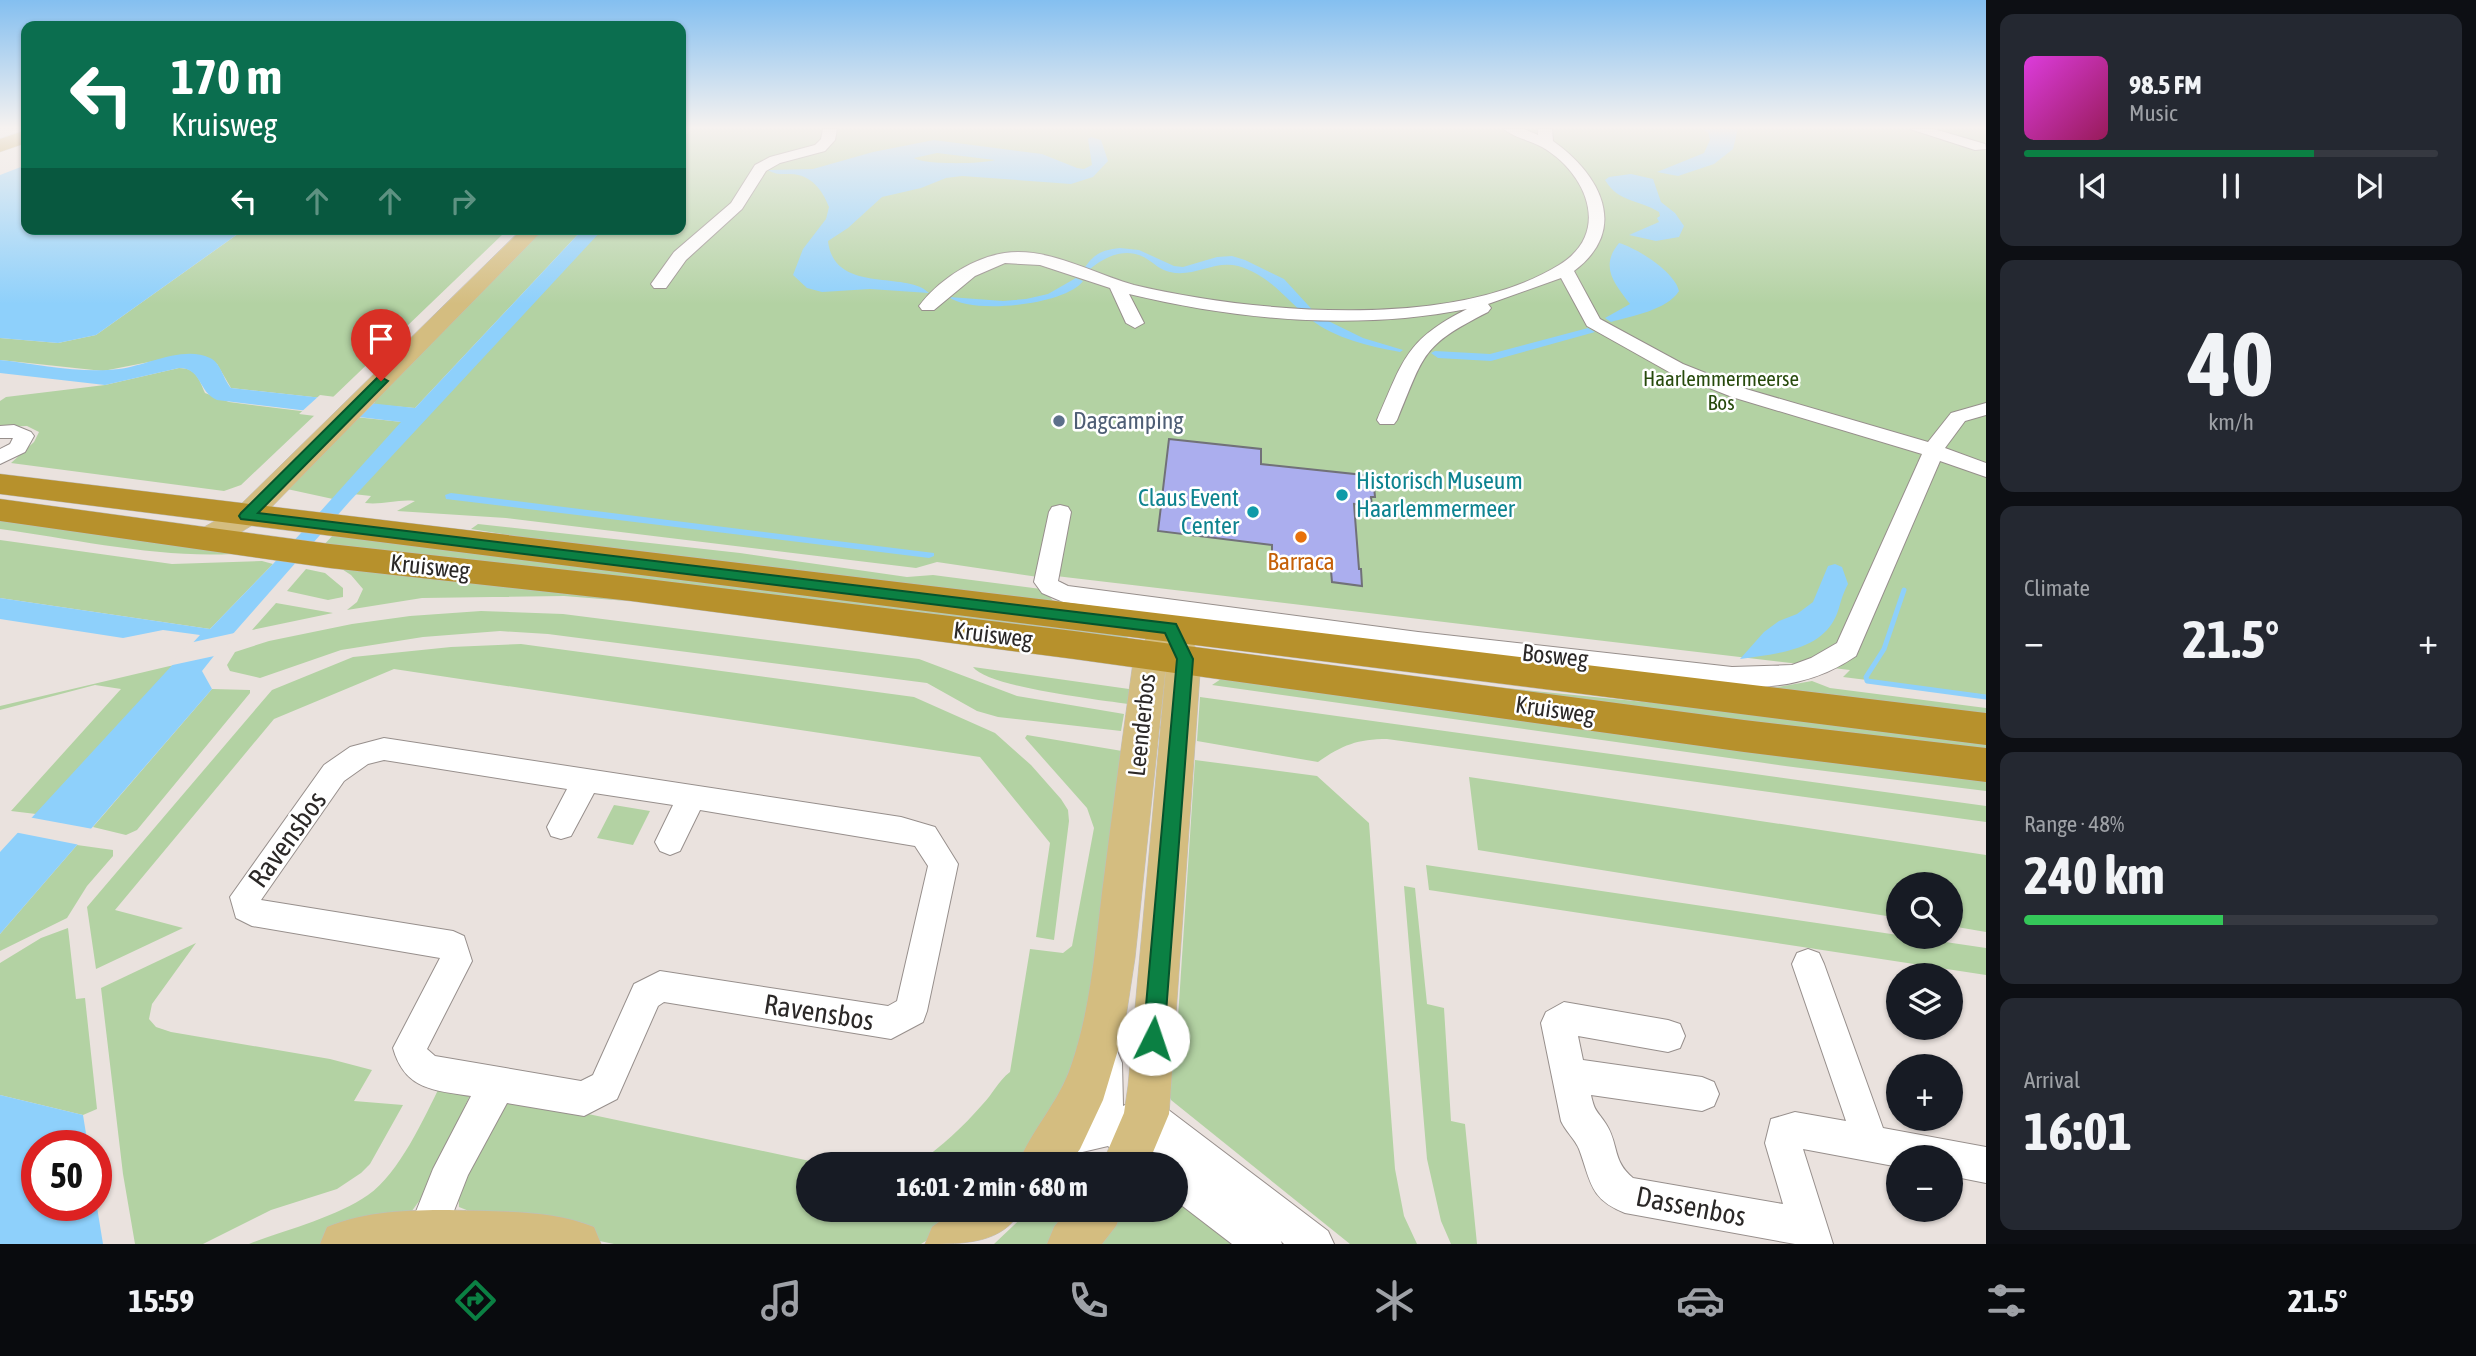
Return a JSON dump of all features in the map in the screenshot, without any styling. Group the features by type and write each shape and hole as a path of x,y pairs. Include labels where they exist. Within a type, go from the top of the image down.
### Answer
{"highway":[{"name":"Kruisweg","path":"0,484 224,522 290,536 642,590 1168,647 1699,696 1986,729"},
{"name":"Kruisweg","path":"0,510 224,522 290,536"},
{"name":"Kruisweg","path":"1168,647 1744,736 1986,765"}],"main road":[{"path":"339,410 507,235"},
{"path":"224,522 339,410 528,235"},
{"name":"Leenderbos","path":"1051,1152 1081,1103 1107,1024 1168,647"},
{"name":"Leenderbos","path":"1135,1143 1168,647"},
{"path":"949,1244 980,1222"},
{"path":"1071,1244 1089,1222"},
{"path":"344,1244 388,1235 423,1239 516,1237 577,1244"}],"street":[{"path":"660,284 681,256 737,206 748,187"},
{"path":"1387,420 1412,359 1422,346 1453,323 1565,269 1586,253 1592,244 1597,225 1596,202 1589,187"},
{"path":"928,306 966,274 993,261 1009,257 1045,260 1116,284 1160,295 1309,312 1429,310 1508,295"},
{"path":"1565,269 1593,322 1676,368 1739,393 1986,470"},
{"path":"1116,284 1135,323"},
{"name":"Bosweg","path":"1060,512 1046,582 1063,594 1418,641 1761,679 1782,677 1832,661 1847,649 1934,452 1947,429 1958,417 1986,409"},
{"path":"0,432 14,431 24,436 19,448 0,458"},
{"name":"Ravensbos","path":"384,749 692,796 901,829 925,836 943,864 911,1011 891,1023 660,986 646,995 605,1087 584,1099 435,1073 421,1068 413,1061 410,1048 415,1034 456,961 453,946 252,912 247,908 245,897 334,773 360,755 384,749"},
{"path":"561,827 587,779"},
{"path":"670,842 692,796"},
{"path":"1808,964 1871,1143"},
{"name":"Dassenbos","path":"1668,1036 1564,1018 1558,1023 1580,1121 1594,1137 1602,1169 1610,1183 1625,1195 1812,1236 1783,1143 1784,1132 1795,1130 1886,1146"},
{"name":"Leenderbos","path":"1107,1024 1104,1102 1135,1143"},
{"path":"1570,1074 1702,1094"},
{"path":"423,1239 439,1198 481,1110 498,1085"},
{"path":"1135,1143 1315,1244"},
{"name":"Leenderbos","path":"1051,1152 1135,1143"},
{"path":"1963,1160 1986,1165"},
{"path":"1188,1187 1263,1244"}],"green space":[{"name":"Haarlemmermeerse Bos","path":"686,187 1986,187 1986,695 1843,677 1850,670 1039,574 1038,577 937,562 916,568 506,518 397,511 415,501 365,503 371,496 353,494 592,235 686,235"},
{"path":"236,235 502,235 331,399 231,388 217,364 185,355 103,371 0,360 0,338 58,343 96,335"},
{"path":"536,235 577,235 415,408 369,404"},
{"path":"179,368 193,372 205,393 229,402 317,413 241,485 224,491 11,463 34,442 39,432 27,426 0,427 0,401 6,397 105,385"},
{"path":"355,417 402,422 333,499 287,489"},
{"path":"0,518 254,552 192,554 127,548 0,529"},
{"path":"478,524 740,553 907,577 933,575 1041,589 1059,606 563,544 471,529"},
{"path":"336,532 1124,635 1131,640 320,549"},
{"path":"0,540 172,564 262,561 273,564 210,629 0,598"},
{"path":"331,562 627,601 564,596 422,598 347,610 357,602 363,589 351,575"},
{"path":"306,569 325,573 343,588 343,597 328,600 287,591"},
{"path":"276,603 333,613 252,630"},
{"path":"481,611 563,614 919,659 1017,696 1124,714 1121,731 998,717 977,711 927,683 548,634 500,631 423,637 341,650 260,678 230,671 227,665 235,652 269,641 352,624 410,616"},
{"path":"521,644 914,697 995,733 1031,765 1068,810 1069,821 1054,940 1036,937 1050,843 980,757 394,669 274,719 115,910 183,928 96,969 87,907 272,690 353,657 451,647"},
{"path":"174,665 36,814 11,811 121,689 95,685 0,710 0,706"},
{"path":"973,667 1136,690 1134,705 1023,687 983,674"},
{"path":"1221,679 1986,776 1986,791 1793,767 1212,685"},
{"path":"1812,681 1830,688 1986,708 1986,719 1772,688"},
{"path":"1445,682 1986,736 1986,754"},
{"path":"212,689 250,690 250,693 137,830 126,835 93,827"},
{"path":"1200,697 1986,806 1986,822 1387,739 1351,744 1318,762 1197,741"},
{"path":"1027,735 1128,752 1075,1088 1032,1152 932,1152 960,1129 1010,1072 1030,949 1063,953 1072,946 1094,828 1087,808 1025,738"},
{"path":"1195,760 1317,776 1369,823 1395,1169 1404,1216 1417,1244 1350,1244 1171,1100 1162,1079 1177,1033"},
{"path":"1469,777 1986,855 1986,932 1963,928 1963,872 1886,872 1886,916 1478,850"},
{"path":"614,805 650,811 633,845 597,838"},
{"path":"77,845 113,850 113,856 87,886 67,918 0,951 0,934"},
{"path":"1426,865 1886,933 1886,949 1963,949 1963,945 1986,948 1986,975 1963,971 1963,963 1907,963 1429,890"},
{"path":"1404,886 1415,888 1427,1004 1444,1008 1451,1121 1465,1124 1477,1244 1451,1244 1441,1221 1427,1159"},
{"path":"68,928 76,999 85,998 97,1109 83,1115 0,1095 0,963 41,938"},
{"path":"196,943 152,1004 149,1019 156,1027 171,1032 330,1059 372,1070 354,1101 403,1105 370,1164 337,1189 271,1210 203,1244 135,1244 123,1174 101,988"},
{"path":"441,1084 472,1091 425,1193 406,1219 347,1244 249,1244 341,1210 379,1186 410,1144"},
{"path":"503,1096 796,1158 796,1222 956,1222 921,1244 614,1244 484,1217 459,1207 458,1186"},
{"path":"1188,1201 1248,1244 1095,1244 1113,1222 1188,1222"},
{"path":"1017,1222 1067,1222 1048,1244 994,1244"}],"water":[{"path":"0,187 21,187 21,235 236,235 96,335 58,343 0,338"},
{"path":"817,187 923,187 882,197 848,228 828,241 833,258 843,269 873,279 919,286 929,293 870,289 822,292 807,288 793,275 803,249 826,219 829,207"},
{"path":"1610,187 1656,187 1661,202 1675,213 1684,226 1679,237 1656,241 1629,235 1659,222 1659,212 1616,193"},
{"path":"577,235 597,235 350,501 217,652 202,671 212,689 0,934 0,852 200,635 163,630 123,638 0,619 0,598 210,629 273,564 401,422 217,400 206,392 192,372 186,369 179,368 105,385 0,373 0,360 105,370 130,367 176,355 199,355 214,360 231,388 415,408"},
{"path":"1619,243 1635,250 1663,269 1679,291 1658,308 1611,322 1605,318 1630,304 1611,275 1610,260"},
{"path":"1120,248 1139,250 1174,266 1183,267 1217,257 1232,256 1245,260 1284,279 1318,316 1363,338 1403,350 1400,352 1365,344 1331,332 1310,319 1269,282 1238,266 1220,265 1187,273 1170,272 1139,255 1124,253 1109,257 1089,270 1084,269 1099,253"},
{"path":"1076,278 1083,281 1058,296 1018,305 977,305 949,297 1003,301 1026,299 1048,294"},
{"path":"1588,328 1595,332 1491,361 1438,358 1431,353 1490,354"},
{"path":"451,493 934,553 934,556 929,558 446,499 445,495"},
{"path":"1835,564 1842,567 1848,584 1836,616 1826,631 1816,639 1792,650 1740,659 1764,632 1813,602 1828,566"},
{"path":"0,1095 83,1115 85,1130 21,1130 21,1221 99,1221 103,1244 0,1244"}],"pier":[{"path":"320,395 375,402 356,421 299,414"},
{"path":"239,632 219,655 168,666 189,643"},
{"path":"28,817 93,829 80,845 14,832"}],"building":[{"name":"Claus Event Center","path":"1169,439 1261,449 1261,464 1373,476 1375,497 1371,497 1372,506 1354,504 1362,586 1332,582 1331,571 1272,564 1272,545 1158,531"}],"waterway":[{"path":"1904,590 1884,649 1866,677 1867,681 1986,697"}],"place":[{"name":"Dagcamping","path":"1059,421"},
{"name":"Historisch Museum Haarlemmermeer","path":"1342,495"},
{"name":"Claus Event Center","path":"1253,512"},
{"name":"Barraca","path":"1301,537"}],"route":[{"path":"381,381 246,516 1171,628 1185,659 1153,1039"}]}
